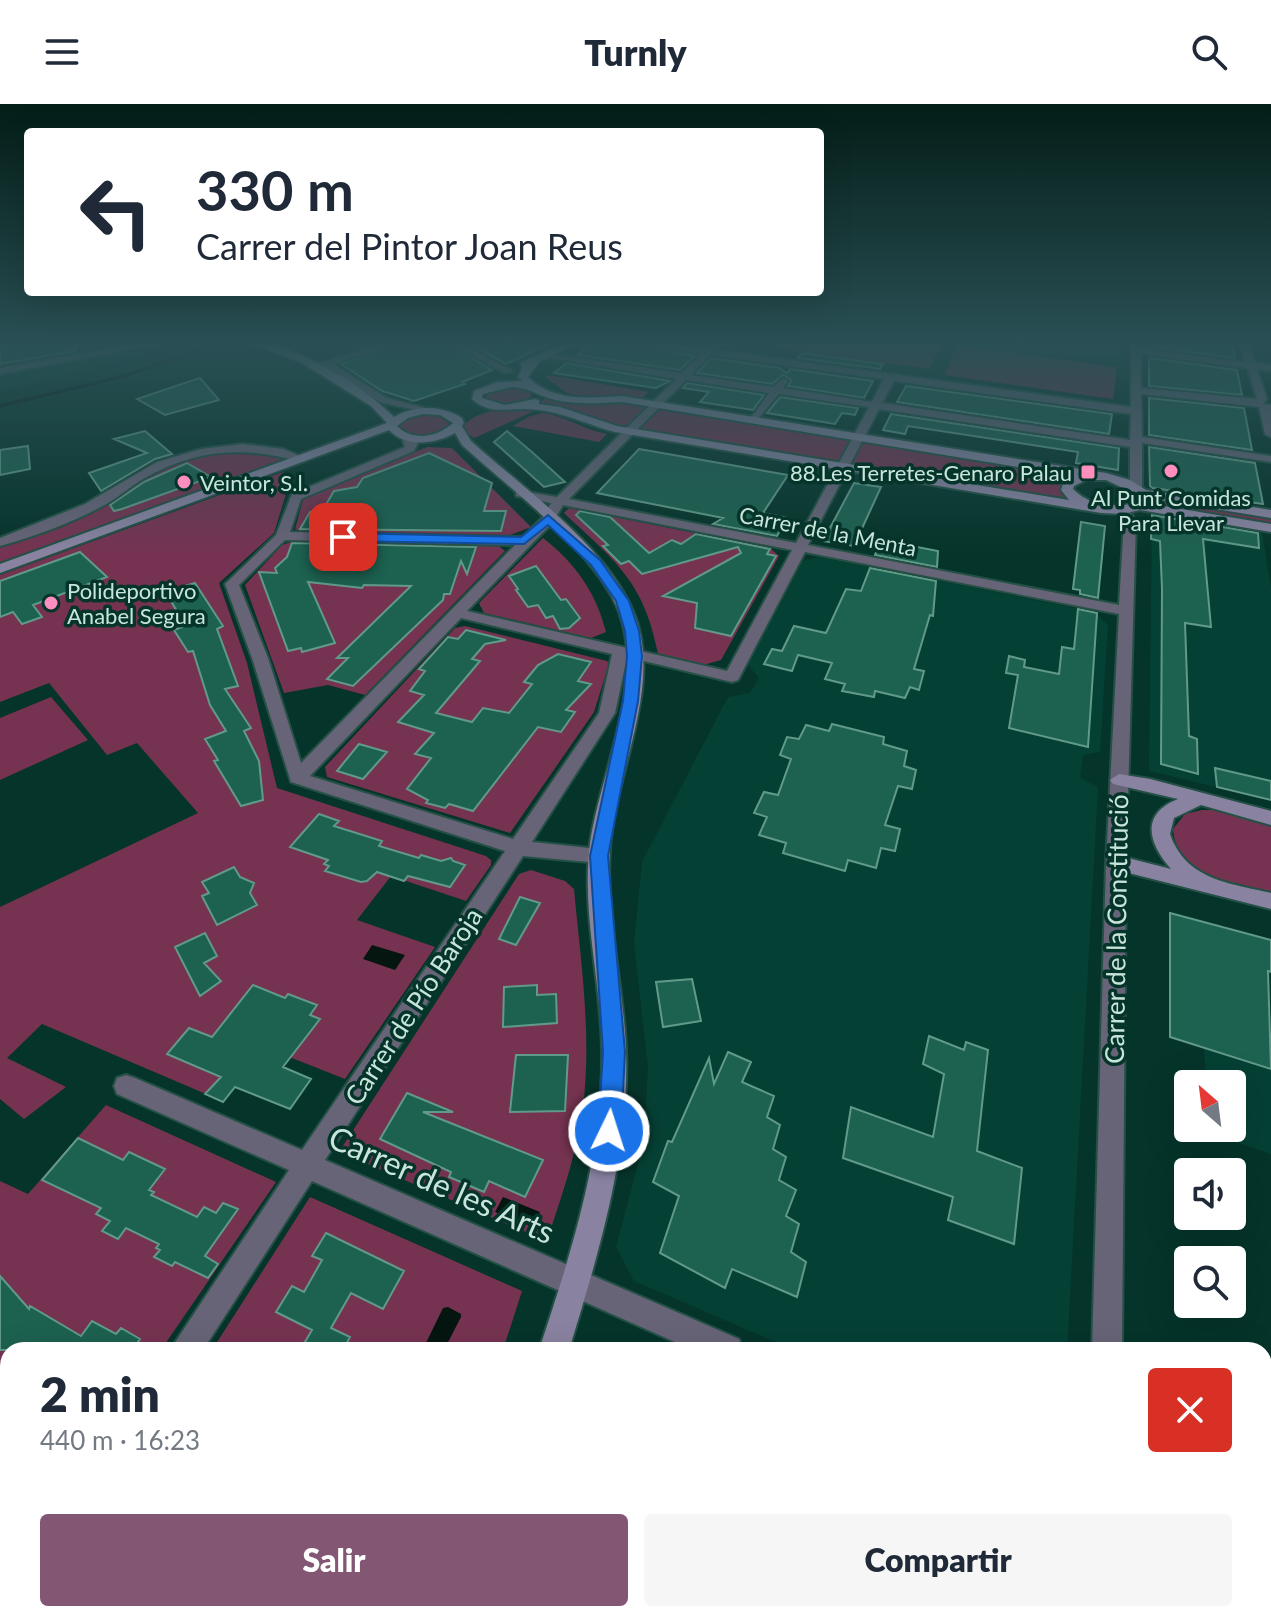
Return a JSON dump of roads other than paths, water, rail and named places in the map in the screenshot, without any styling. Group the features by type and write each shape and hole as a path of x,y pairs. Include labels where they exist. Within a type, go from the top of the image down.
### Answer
{"street":[{"path":"297,778 260,658 232,584 282,536 296,497 410,449 412,443 392,431 392,424 383,413"},
{"path":"0,569 344,444 418,413"},
{"path":"444,413 464,417 481,413"},
{"path":"464,417 466,413"},
{"path":"344,444 438,436 470,413"},
{"path":"566,413 594,424 631,432 1097,508 1135,499 1271,514"},
{"path":"297,778 548,519 555,506 650,413"},
{"path":"709,413 1099,477 1135,499 1271,528"},
{"path":"755,419 759,413"},
{"path":"458,613 732,677 798,547 872,413"},
{"path":"931,413 1271,459"},
{"name":"Carrer de la Constitució","path":"1107,1342 1116,863 1130,520 1135,499 1134,413"},
{"path":"1266,413 1271,434"},
{"path":"464,417 520,493 595,563 613,585 628,616 631,701 599,856 612,1011 612,1102 607,1161 557,1342"},
{"path":"0,542 82,511 143,473 197,454 256,447 274,448 302,459"},
{"path":"1097,508 1082,502 1067,490 1073,480 1099,477"},
{"name":"Carrer de la Menta","path":"520,493 1127,611"},
{"path":"282,536 524,541"},
{"name":"Carrer de Pío Baroja","path":"190,1342 607,713 627,654"},
{"path":"297,778 517,848 599,856"},
{"path":"1119,780 1150,785 1271,818"},
{"path":"1198,882 1173,860 1159,835 1165,815 1175,807 1200,799"},
{"path":"1116,863 1271,901"},
{"name":"Carrer de les Arts","path":"126,1086 710,1342"}],"place":[{"name":"Al Punt Comidas Para Llevar","path":"1171,471"},
{"name":"88.Les Terretes-Genaro Palau","path":"1088,472"},
{"name":"Veintor, S.l.","path":"184,482"},
{"name":"Polideportivo Anabel Segura","path":"51,603"}]}
